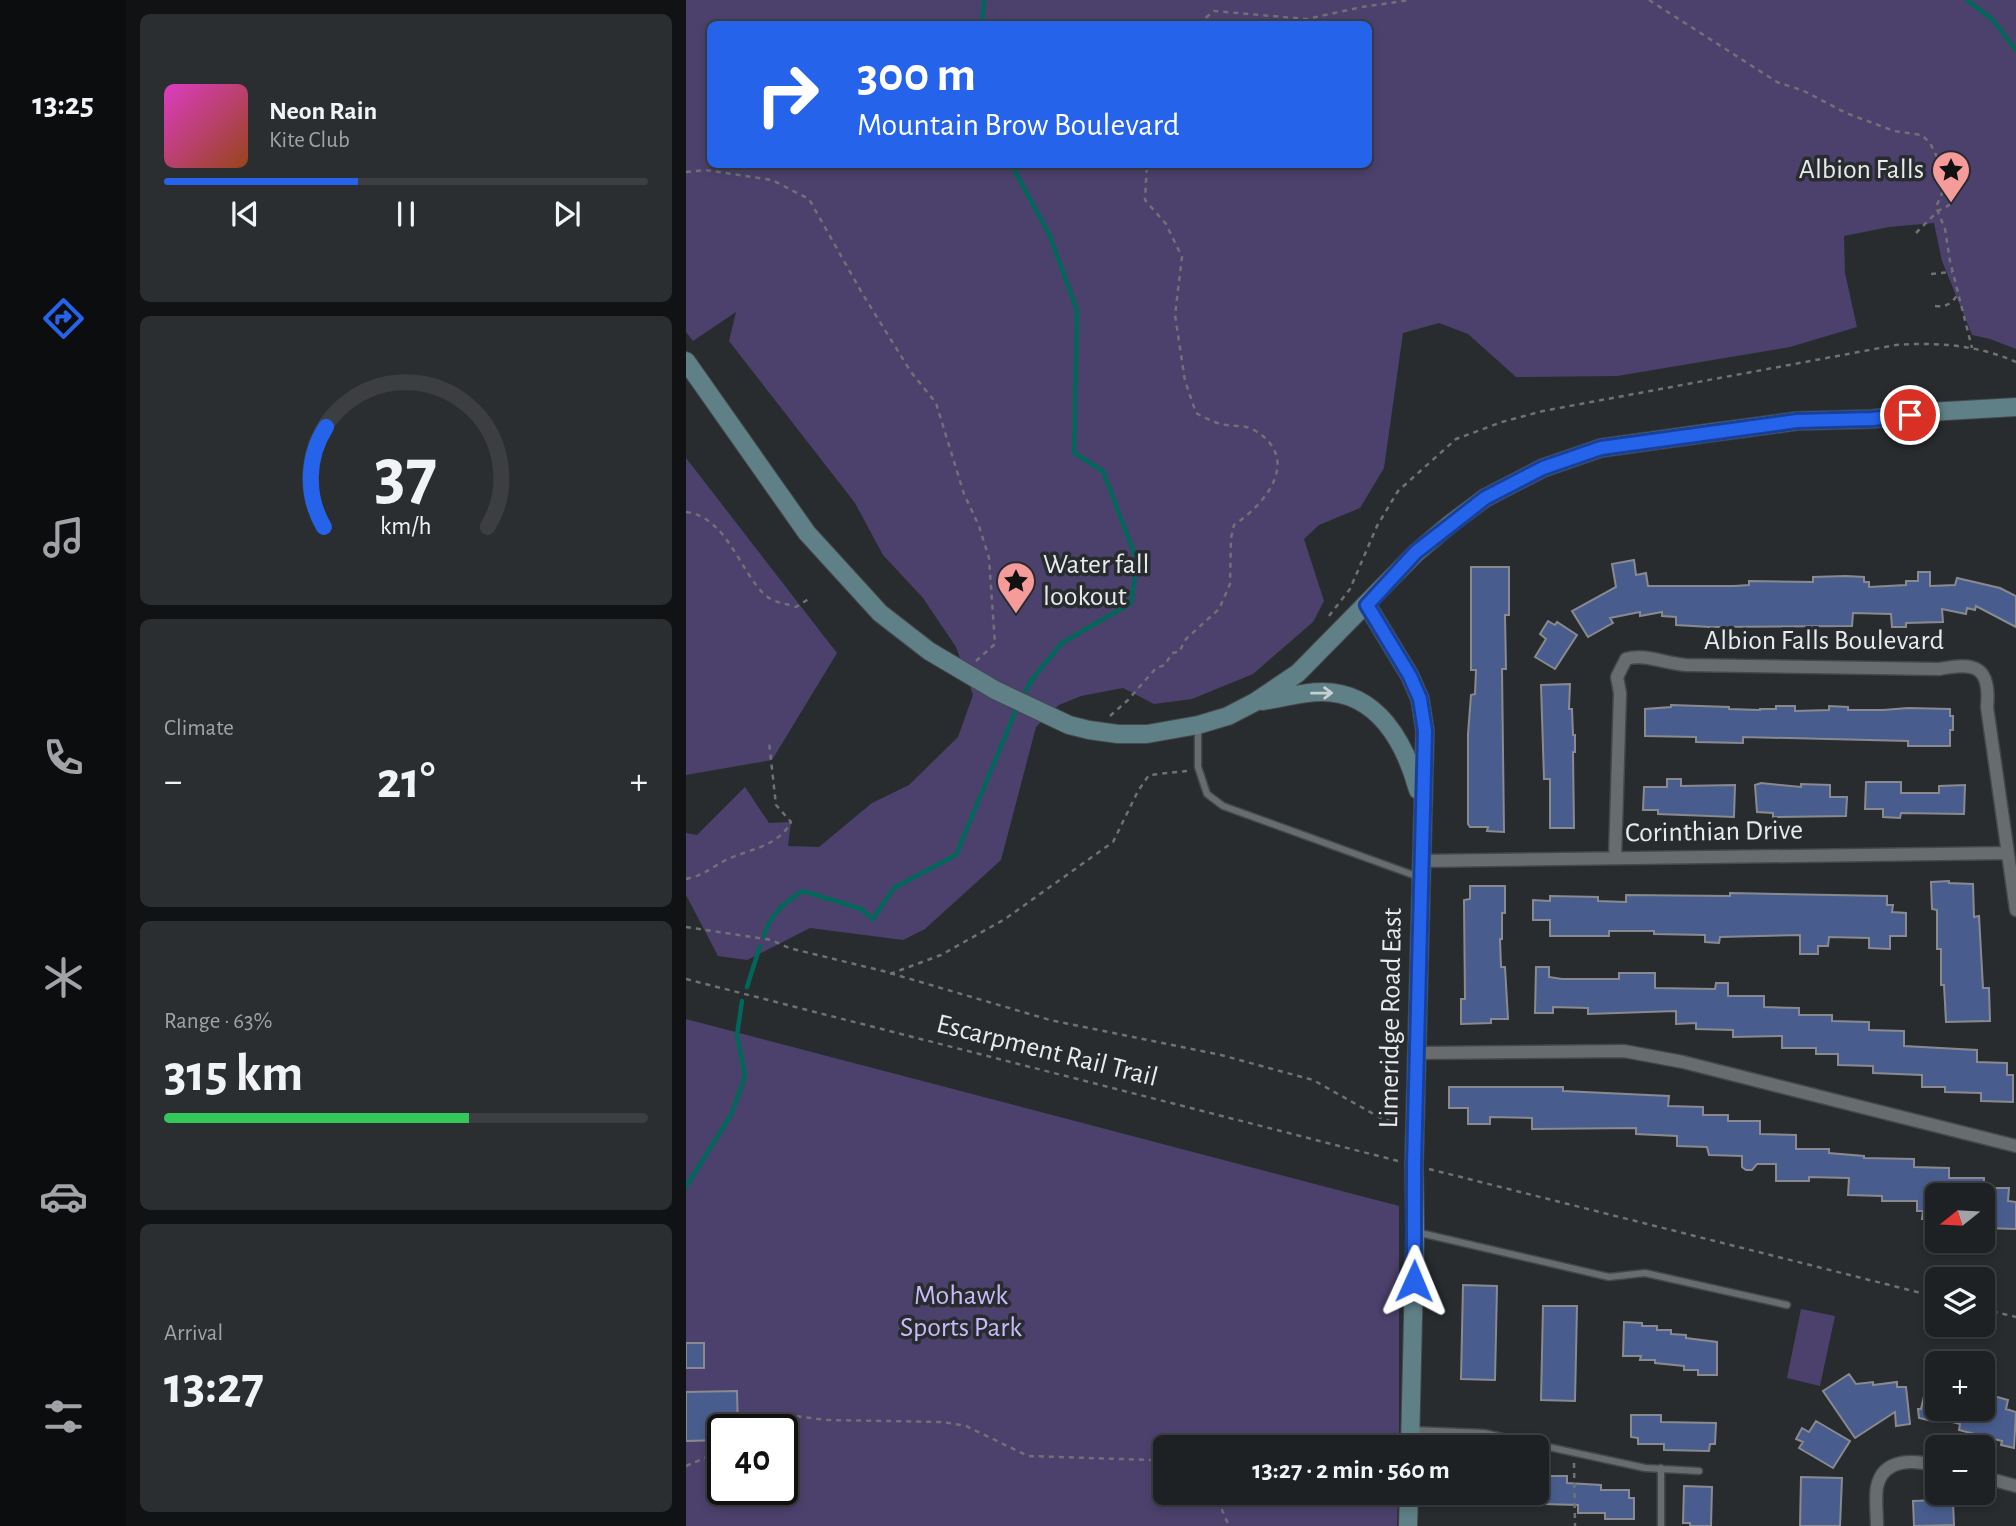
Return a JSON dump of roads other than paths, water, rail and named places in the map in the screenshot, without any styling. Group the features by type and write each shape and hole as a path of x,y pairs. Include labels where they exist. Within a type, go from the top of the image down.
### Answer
{"main road":[{"path":"686,361 807,533 880,613 929,651 970,669 1055,719 1089,730 1118,734 1147,734 1198,725 1228,716 1255,702 1298,673 1416,552 1485,498 1543,468 1601,448 1797,421 1872,419 1929,412 2016,407"},
{"name":"Limeridge Road East","path":"1367,605 1410,676 1420,699 1425,731 1410,1435"},
{"path":"1255,702 1324,692 1341,694 1365,703 1379,713 1401,745 1423,805"},
{"path":"1408,1526 1409,1505"}],"street":[{"name":"Albion Falls Boulevard","path":"1615,858 1620,693 1617,677 1626,659 1637,656 1667,664 1686,665 1939,669 1961,664 1972,666 1984,677 1989,690 1987,707 2016,910"},
{"name":"Corinthian Drive","path":"1420,869 1615,858 2008,853"},
{"path":"1417,1053 1625,1051 1683,1062 2016,1146"},
{"path":"1877,1526 1877,1486 1885,1471 1895,1463 1925,1463"},
{"path":"1995,1481 2016,1486"}],"lane":[{"path":"1198,725 1198,767 1207,794 1223,806 1420,869"},
{"path":"1415,1232 1609,1277 1645,1273 1787,1305"},
{"path":"1454,1435 1493,1435"},
{"path":"1549,1448 1645,1468 1699,1471"},
{"path":"1661,1468 1661,1526"}],"waterway":[{"path":"982,21 984,0"},
{"path":"1967,0 1993,20 2016,50"},
{"path":"1013,168 1049,234 1077,310 1074,453 1103,471 1137,561 1131,603 1062,643 1029,683 1032,681 1022,697"},
{"path":"764,936 779,909 803,891 861,909 873,919 894,888 956,855 1018,705"},
{"path":"747,987 760,946"},
{"path":"686,1187 732,1113 745,1076 737,1035 742,1001"}],"place":[{"name":"Albion Falls","path":"1951,204"},
{"name":"Water fall lookout","path":"1016,615"}],"park label":[{"name":"Mohawk Sports Park","path":"961,1312"}]}
